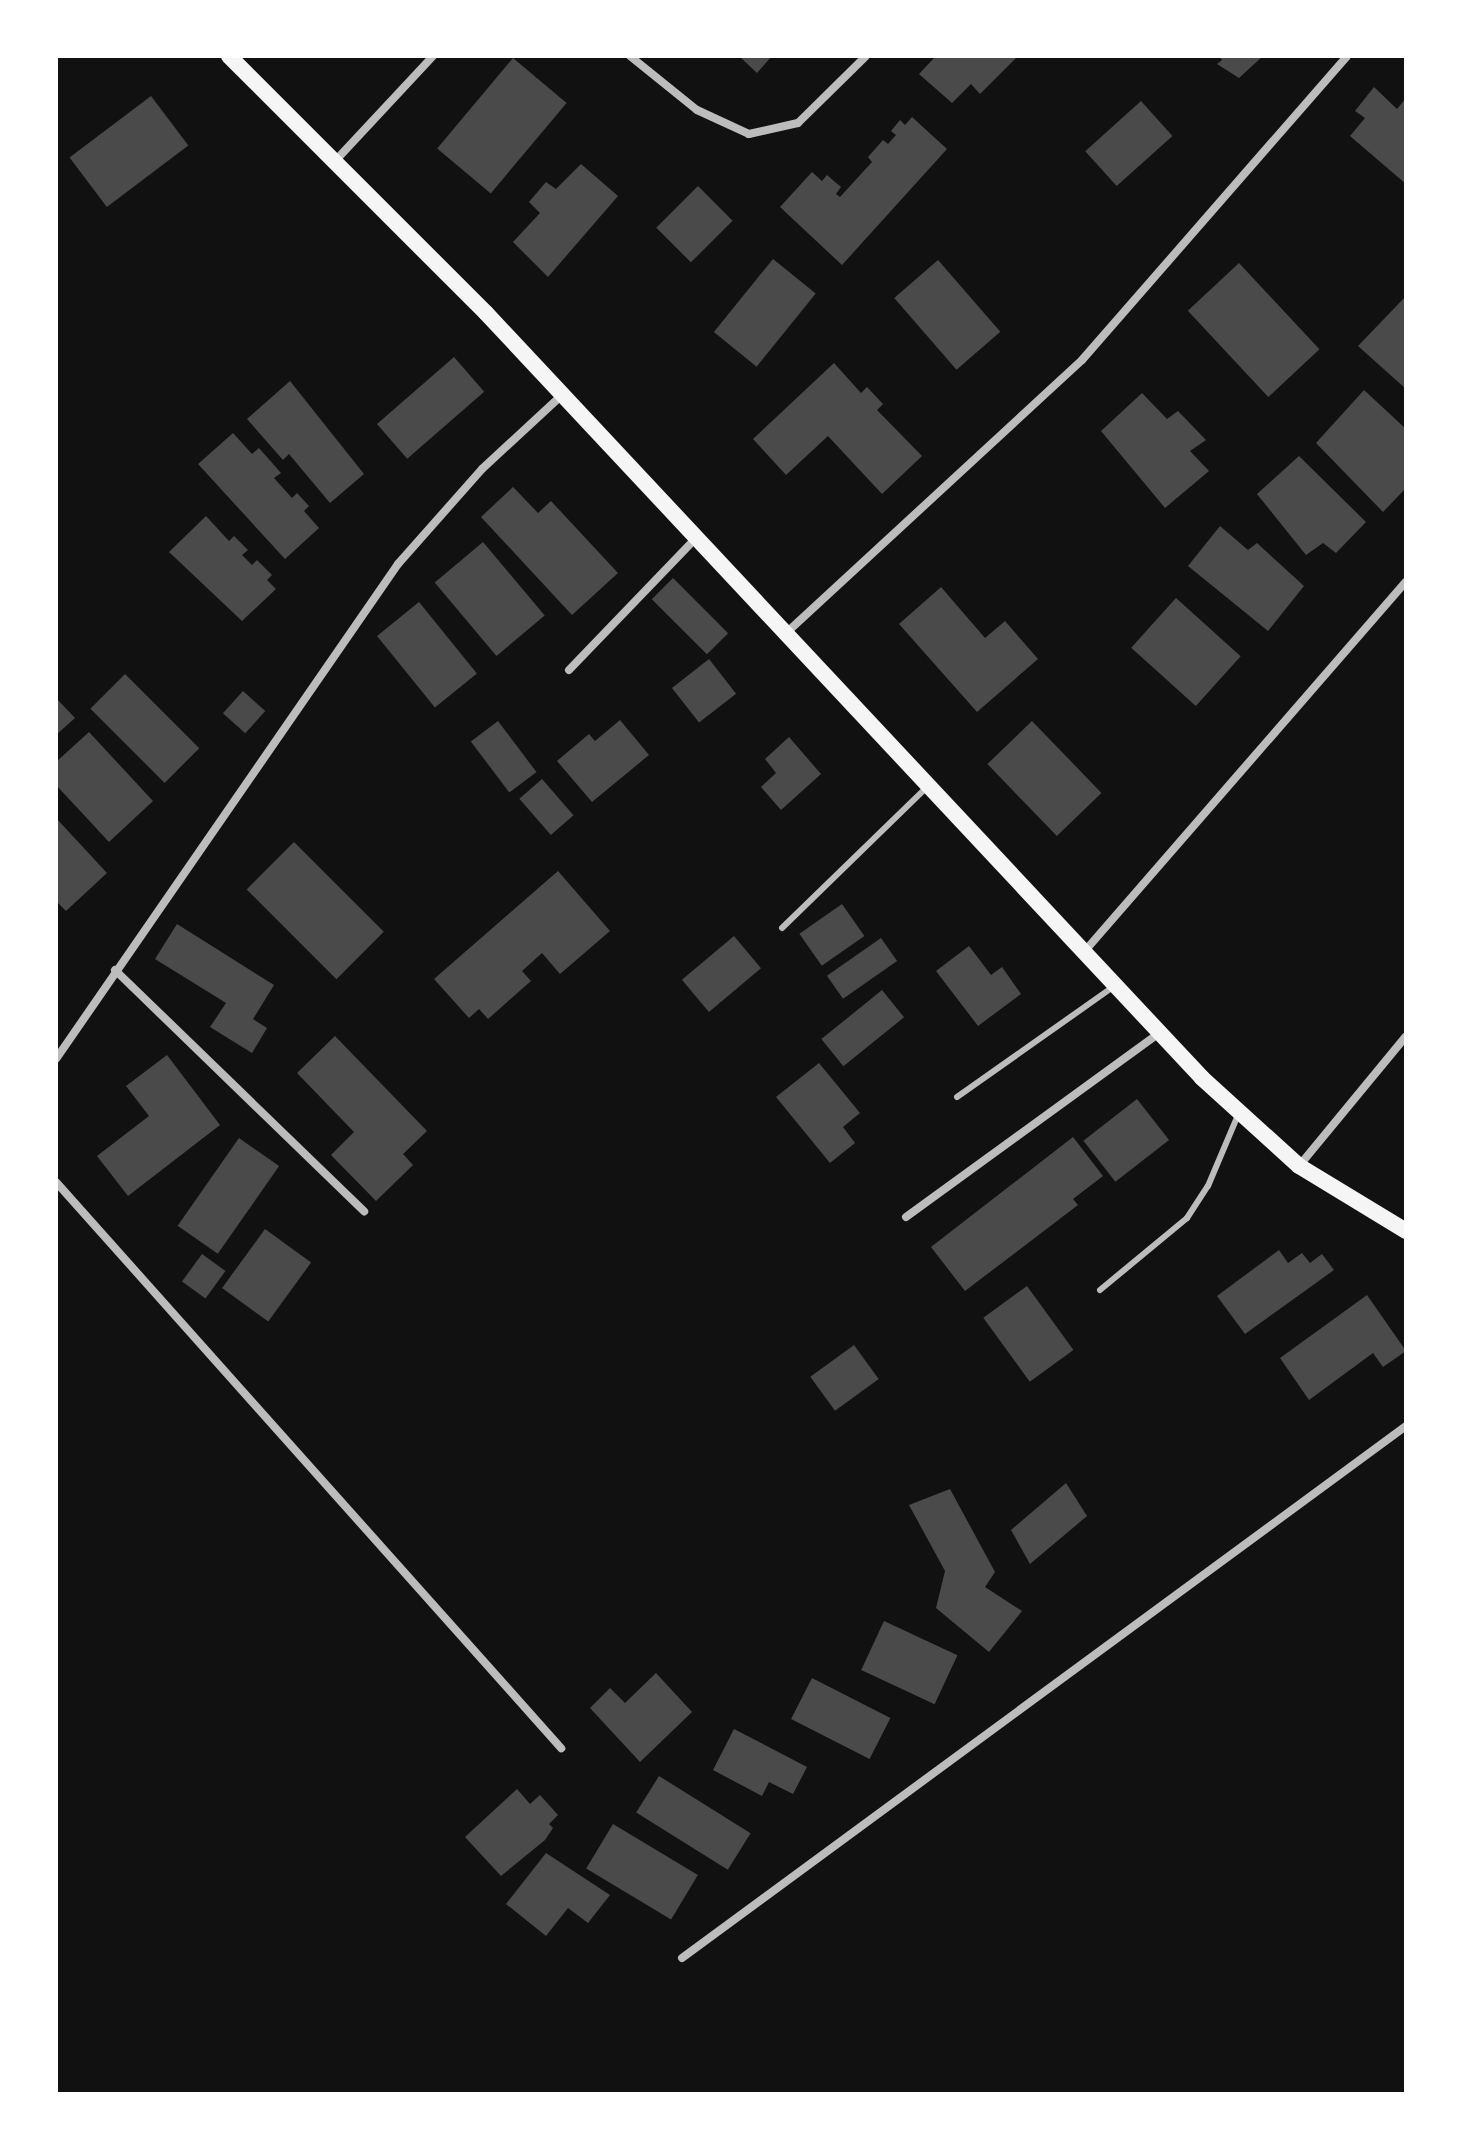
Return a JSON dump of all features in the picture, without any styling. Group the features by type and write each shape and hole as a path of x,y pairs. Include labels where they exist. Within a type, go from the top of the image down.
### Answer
{"main road":[{"path":"229,56 337,159 562,395 1081,955 1238,1114 1299,1166 1406,1231"}],"street":[{"path":"337,159 433,56"},
{"path":"630,56 697,110 749,134 798,123 866,56"},
{"path":"783,635 1082,360 1347,56"},
{"path":"56,1059 398,564 482,469 562,395"},
{"path":"569,670 694,540"},
{"path":"1081,955 1406,581"},
{"path":"115,970 364,1211"},
{"path":"906,1217 1158,1034"},
{"path":"1299,1166 1406,1036"},
{"path":"56,1182 561,1748"},
{"path":"682,1958 1406,1426"}],"lane":[{"path":"782,928 926,788"},
{"path":"957,1097 1113,987"},
{"path":"1100,1290 1187,1218 1208,1186 1238,1114"}],"building":[{"path":"739,56 772,56 757,73"},
{"path":"936,56 1018,56 980,94 971,84 952,103 919,74"},
{"path":"1219,56 1263,56 1239,78 1217,64 1222,60"},
{"path":"513,58 567,103 491,193 437,148"},
{"path":"1374,87 1397,109 1406,98 1406,184 1350,136 1365,118 1355,111"},
{"path":"151,96 188,146 107,207 70,157"},
{"path":"1141,101 1172,136 1117,186 1085,151"},
{"path":"912,117 947,149 842,265 780,207 812,172 822,181 827,175 841,187 836,194 840,197 872,162 868,157 883,140 888,144 896,135 891,131 900,120 905,125"},
{"path":"581,164 618,196 548,277 513,242 540,213 529,202 546,182 556,189"},
{"path":"698,186 733,221 691,262 656,228"},
{"path":"773,259 816,294 757,367 714,332"},
{"path":"938,260 1000,332 957,370 894,298"},
{"path":"1239,263 1319,349 1268,397 1188,311"},
{"path":"1406,296 1406,389 1358,346"},
{"path":"454,357 484,392 407,459 377,424"},
{"path":"834,363 861,393 867,387 883,404 877,410 922,456 882,494 828,436 786,475 753,439"},
{"path":"290,381 364,474 330,503 289,454 283,460 247,419"},
{"path":"1364,390 1406,429 1406,488 1383,512 1316,443"},
{"path":"1142,393 1167,419 1178,411 1206,440 1190,451 1209,471 1165,508 1101,431"},
{"path":"233,433 252,454 259,448 281,473 274,478 292,498 297,493 309,506 304,511 319,528 285,559 198,464"},
{"path":"1299,456 1366,522 1336,553 1323,543 1306,555 1257,494"},
{"path":"513,487 538,513 551,501 618,573 572,615 481,517"},
{"path":"206,516 229,541 234,536 248,550 242,555 252,565 257,560 272,575 267,580 276,589 242,621 169,552"},
{"path":"1220,526 1248,550 1257,543 1304,586 1268,631 1188,566"},
{"path":"483,542 545,616 496,656 435,582"},
{"path":"673,578 728,633 707,654 652,599"},
{"path":"941,587 985,638 1005,621 1038,659 977,712 899,624"},
{"path":"1176,598 1241,656 1196,706 1131,648"},
{"path":"419,602 477,673 435,707 377,636"},
{"path":"709,659 736,694 699,723 672,688"},
{"path":"125,674 199,748 165,783 90,709"},
{"path":"243,691 265,711 245,733 223,713"},
{"path":"56,698 75,718 56,735"},
{"path":"620,720 649,755 592,802 557,761 589,734 595,741"},
{"path":"498,721 537,772 509,793 471,741"},
{"path":"1032,721 1101,793 1057,836 987,764"},
{"path":"89,732 153,801 109,842 56,785 56,762"},
{"path":"789,737 821,774 781,810 761,787 776,773 765,759"},
{"path":"542,779 573,815 551,835 519,799"},
{"path":"56,818 107,873 66,911 56,901"},
{"path":"294,842 384,932 336,979 247,889"},
{"path":"558,871 610,931 560,974 542,953 522,971 531,981 488,1019 479,1009 469,1018 434,979"},
{"path":"842,904 864,936 822,966 799,934"},
{"path":"177,924 274,985 253,1019 267,1028 252,1053 210,1027 226,1003 155,959"},
{"path":"734,936 761,968 709,1012 682,980"},
{"path":"881,938 897,961 843,999 827,976"},
{"path":"969,946 991,975 1002,967 1021,994 978,1026 936,971"},
{"path":"882,990 904,1017 843,1066 821,1039"},
{"path":"335,1036 427,1131 403,1154 413,1165 376,1201 331,1155 354,1132 297,1073"},
{"path":"167,1055 220,1125 128,1196 97,1156 149,1116 126,1086"},
{"path":"819,1063 860,1113 843,1127 855,1143 830,1163 776,1097"},
{"path":"1137,1099 1169,1140 1115,1182 1083,1141"},
{"path":"1073,1137 1103,1176 1073,1199 1078,1205 965,1291 931,1247"},
{"path":"239,1138 279,1166 218,1254 178,1226"},
{"path":"265,1229 311,1263 268,1322 222,1288"},
{"path":"1279,1250 1288,1263 1302,1253 1310,1263 1322,1254 1334,1270 1245,1334 1217,1296"},
{"path":"202,1254 225,1271 205,1299 182,1282"},
{"path":"1027,1286 1073,1350 1030,1382 983,1318"},
{"path":"1367,1295 1406,1351 1383,1367 1373,1353 1309,1400 1280,1358"},
{"path":"854,1345 879,1379 835,1411 810,1377"},
{"path":"1066,1483 1087,1516 1030,1564 1011,1530"},
{"path":"950,1489 995,1572 985,1587 1022,1611 989,1652 936,1608 945,1571 909,1505"},
{"path":"884,1621 957,1655 935,1704 861,1670"},
{"path":"656,1673 692,1712 640,1762 590,1708 610,1688 625,1703"},
{"path":"812,1678 890,1718 870,1759 791,1719"},
{"path":"734,1729 807,1767 793,1794 769,1782 762,1796 713,1770"},
{"path":"659,1776 751,1833 728,1870 636,1812"},
{"path":"517,1789 530,1804 540,1795 558,1815 549,1824 553,1828 545,1840 501,1876 465,1837"},
{"path":"613,1824 698,1875 671,1920 586,1869"},
{"path":"546,1853 610,1895 588,1923 568,1908 546,1936 506,1904"}]}
